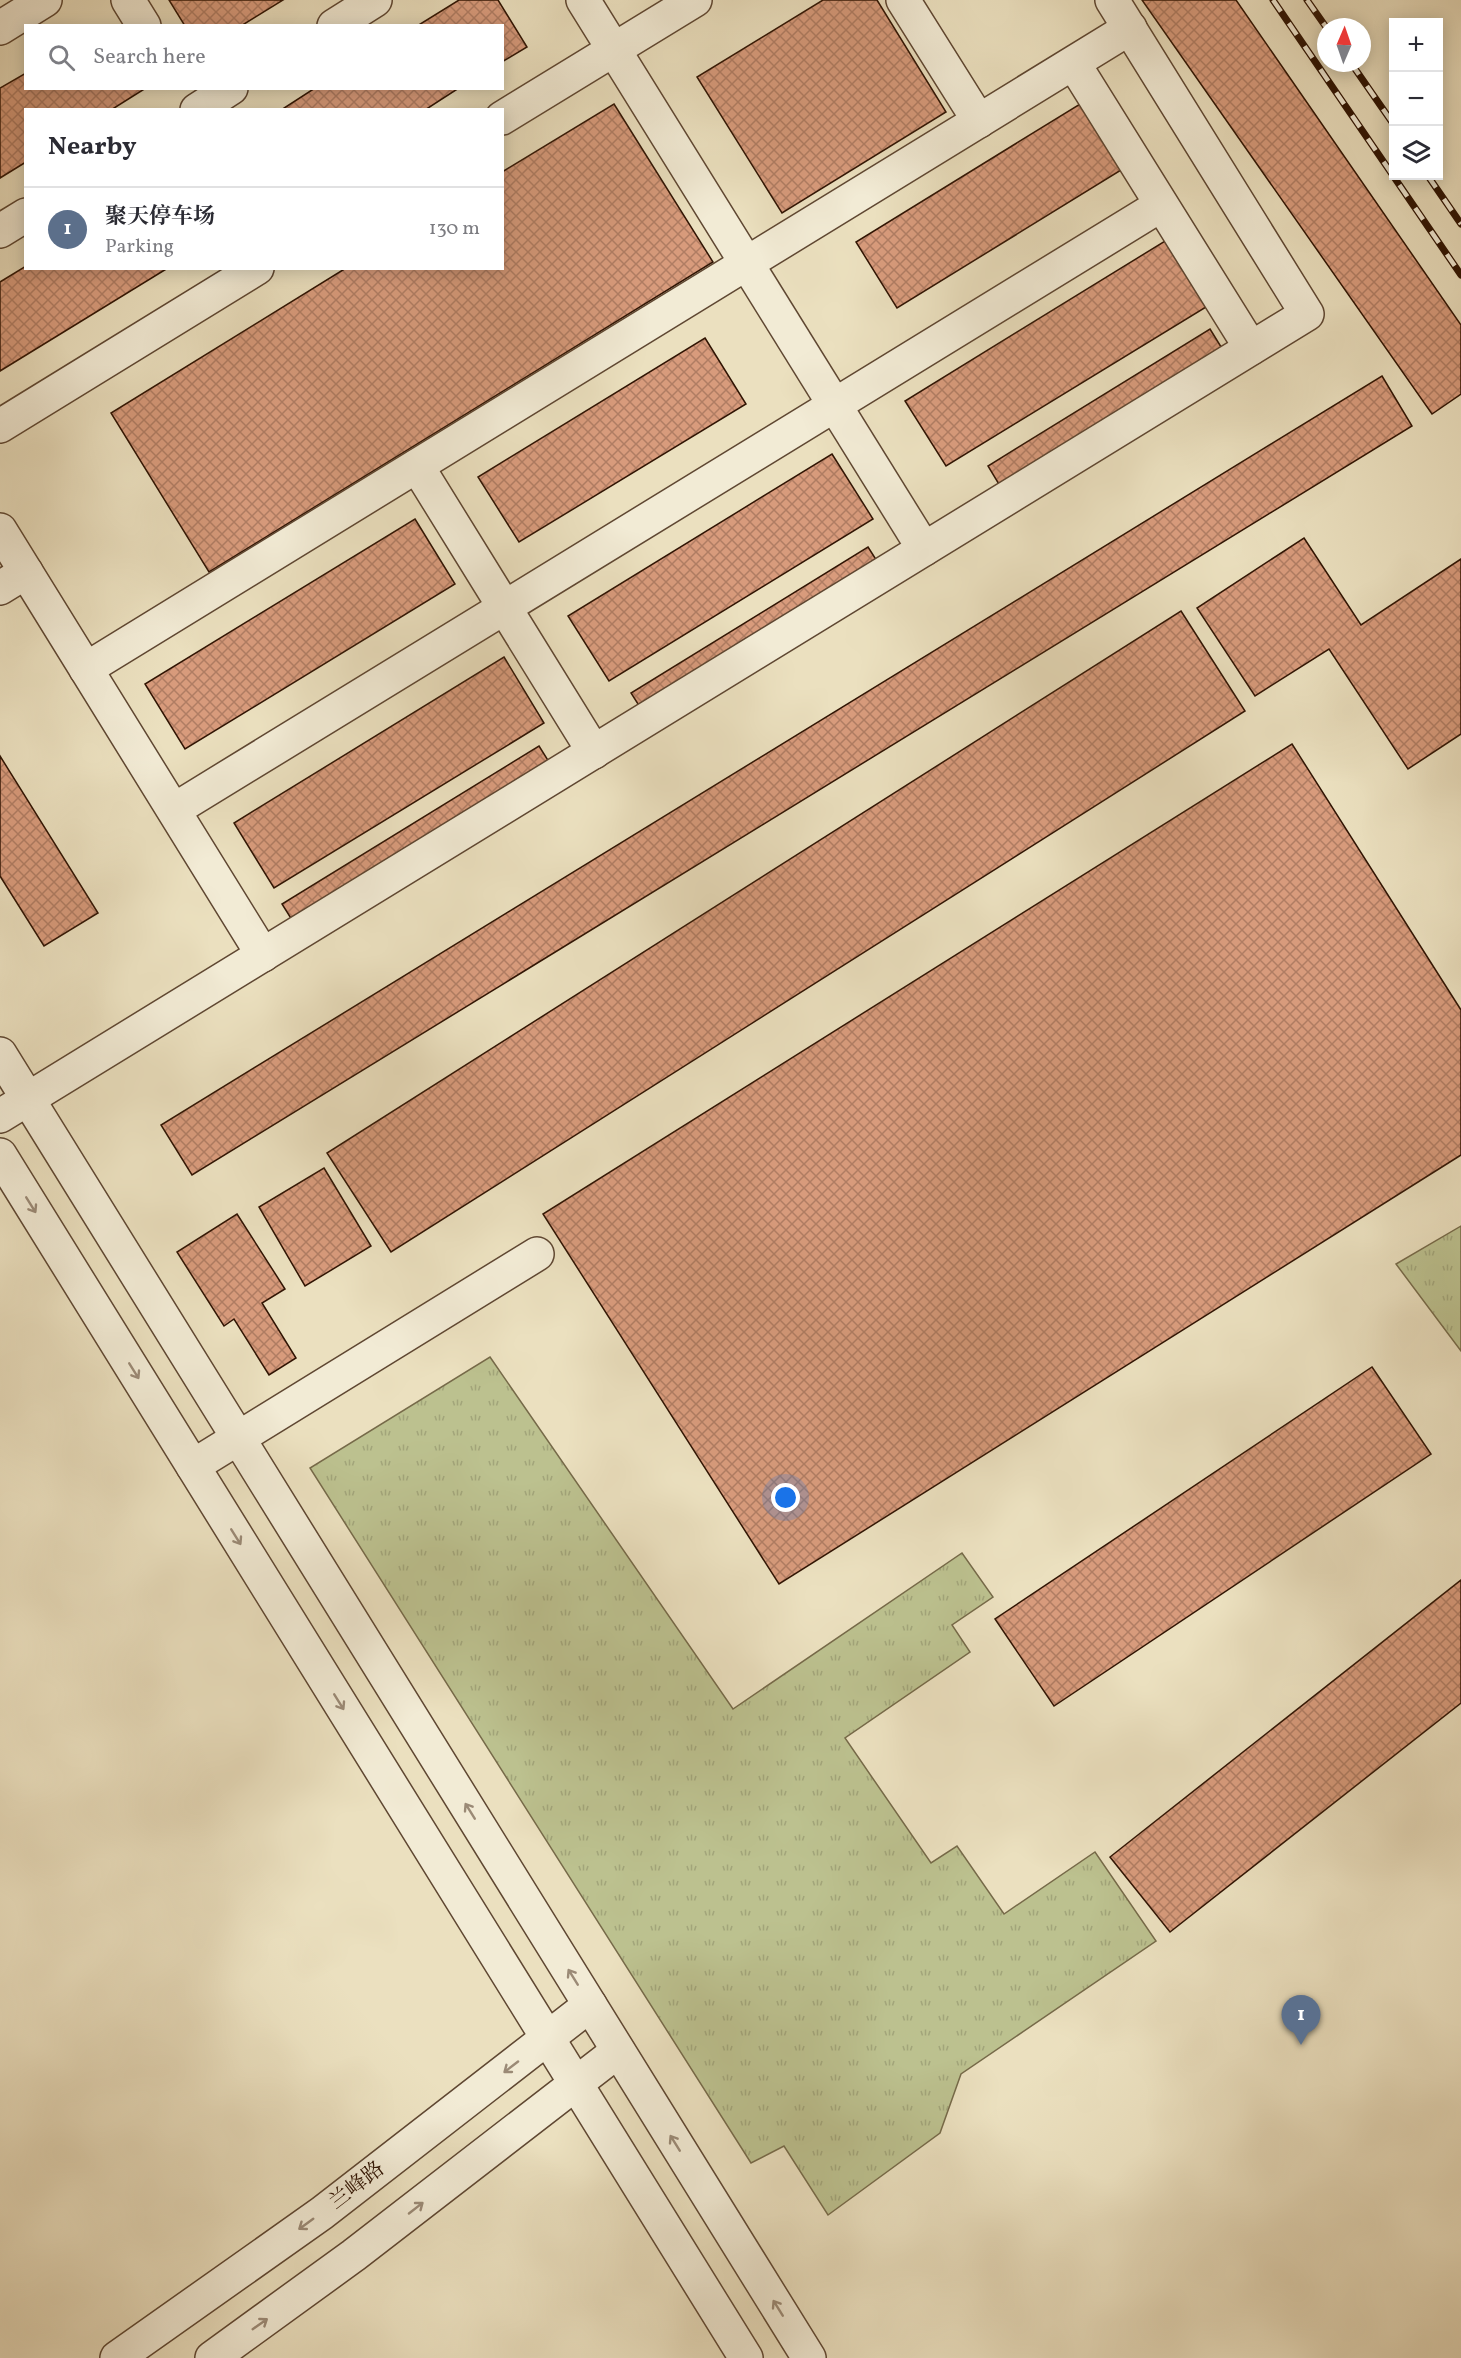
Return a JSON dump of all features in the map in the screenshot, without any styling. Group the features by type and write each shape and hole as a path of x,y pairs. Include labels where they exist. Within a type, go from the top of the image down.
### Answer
{"street":[{"path":"0,28 45,0"},
{"path":"128,0 143,24"},
{"path":"337,24 375,0"},
{"path":"583,0 924,549"},
{"path":"504,117 695,0"},
{"path":"903,0 979,121"},
{"path":"0,1116 1307,314 1112,0"},
{"path":"86,669 1130,28"},
{"path":"1074,64 1251,348"},
{"path":"184,90 196,108"},
{"path":"200,108 228,90"},
{"path":"174,810 1161,205"},
{"path":"0,231 24,216"},
{"path":"0,426 254,270"},
{"path":"417,466 594,752"},
{"path":"0,530 13,580 86,669 263,955"},
{"path":"0,1054 809,2358"},
{"path":"0,1155 746,2358"},
{"path":"193,1466 537,1254"},
{"name":"兰峰路","path":"117,2358 322,2213 590,2005"},
{"path":"212,2358 354,2256 618,2051"}],"green space":[{"path":"1461,1226 1461,1351 1396,1264"},
{"path":"490,1357 733,1709 962,1553 993,1597 952,1625 970,1652 845,1738 931,1863 957,1846 1004,1914 1095,1852 1156,1941 961,2074 940,2133 828,2215 784,2146 751,2163 310,1468"}],"building":[{"path":"169,0 283,0 244,24 184,24"},
{"path":"459,0 498,0 527,47 504,61 504,24 420,24"},
{"path":"823,0 877,0 946,112 782,213 697,77"},
{"path":"1142,0 1236,0 1461,325 1461,394 1432,414"},
{"path":"24,74 24,90 143,90 114,108 24,108 24,163 0,178 0,88"},
{"path":"312,90 456,90 428,108 284,108"},
{"path":"1085,101 1126,167 897,308 856,242"},
{"path":"614,104 713,262 209,572 111,413 343,270 504,270 504,171"},
{"path":"1170,238 1211,304 946,466 905,401"},
{"path":"24,267 24,270 165,270 0,371 0,282"},
{"path":"1210,329 1223,350 1000,486 988,466"},
{"path":"705,338 746,404 519,542 478,477"},
{"path":"1382,376 1412,426 192,1175 161,1125"},
{"path":"832,454 873,519 609,681 568,616"},
{"path":"415,519 455,584 185,749 145,684"},
{"path":"1304,538 1361,625 1461,559 1461,734 1408,769 1329,649 1255,696 1197,608"},
{"path":"868,547 882,569 645,715 631,693"},
{"path":"1181,611 1245,711 391,1252 327,1153"},
{"path":"504,657 544,723 274,888 234,823"},
{"path":"1292,744 1461,1010 1461,1155 779,1584 543,1214"},
{"path":"539,746 554,770 297,928 282,904"},
{"path":"0,756 98,913 44,946 0,876"},
{"path":"324,1168 371,1246 305,1286 259,1207"},
{"path":"237,1214 285,1289 262,1303 296,1358 269,1375 234,1319 224,1326 177,1252"},
{"path":"1372,1367 1431,1454 1054,1706 995,1619"},
{"path":"1461,1580 1461,1703 1170,1932 1110,1857"}],"railway":[{"path":"1273,0 1461,275"},
{"path":"1307,0 1320,18"},
{"path":"1357,72 1389,118"},
{"path":"1431,180 1461,224"}],"place":[{"name":"聚天停车场","path":"1301,2045"}]}
